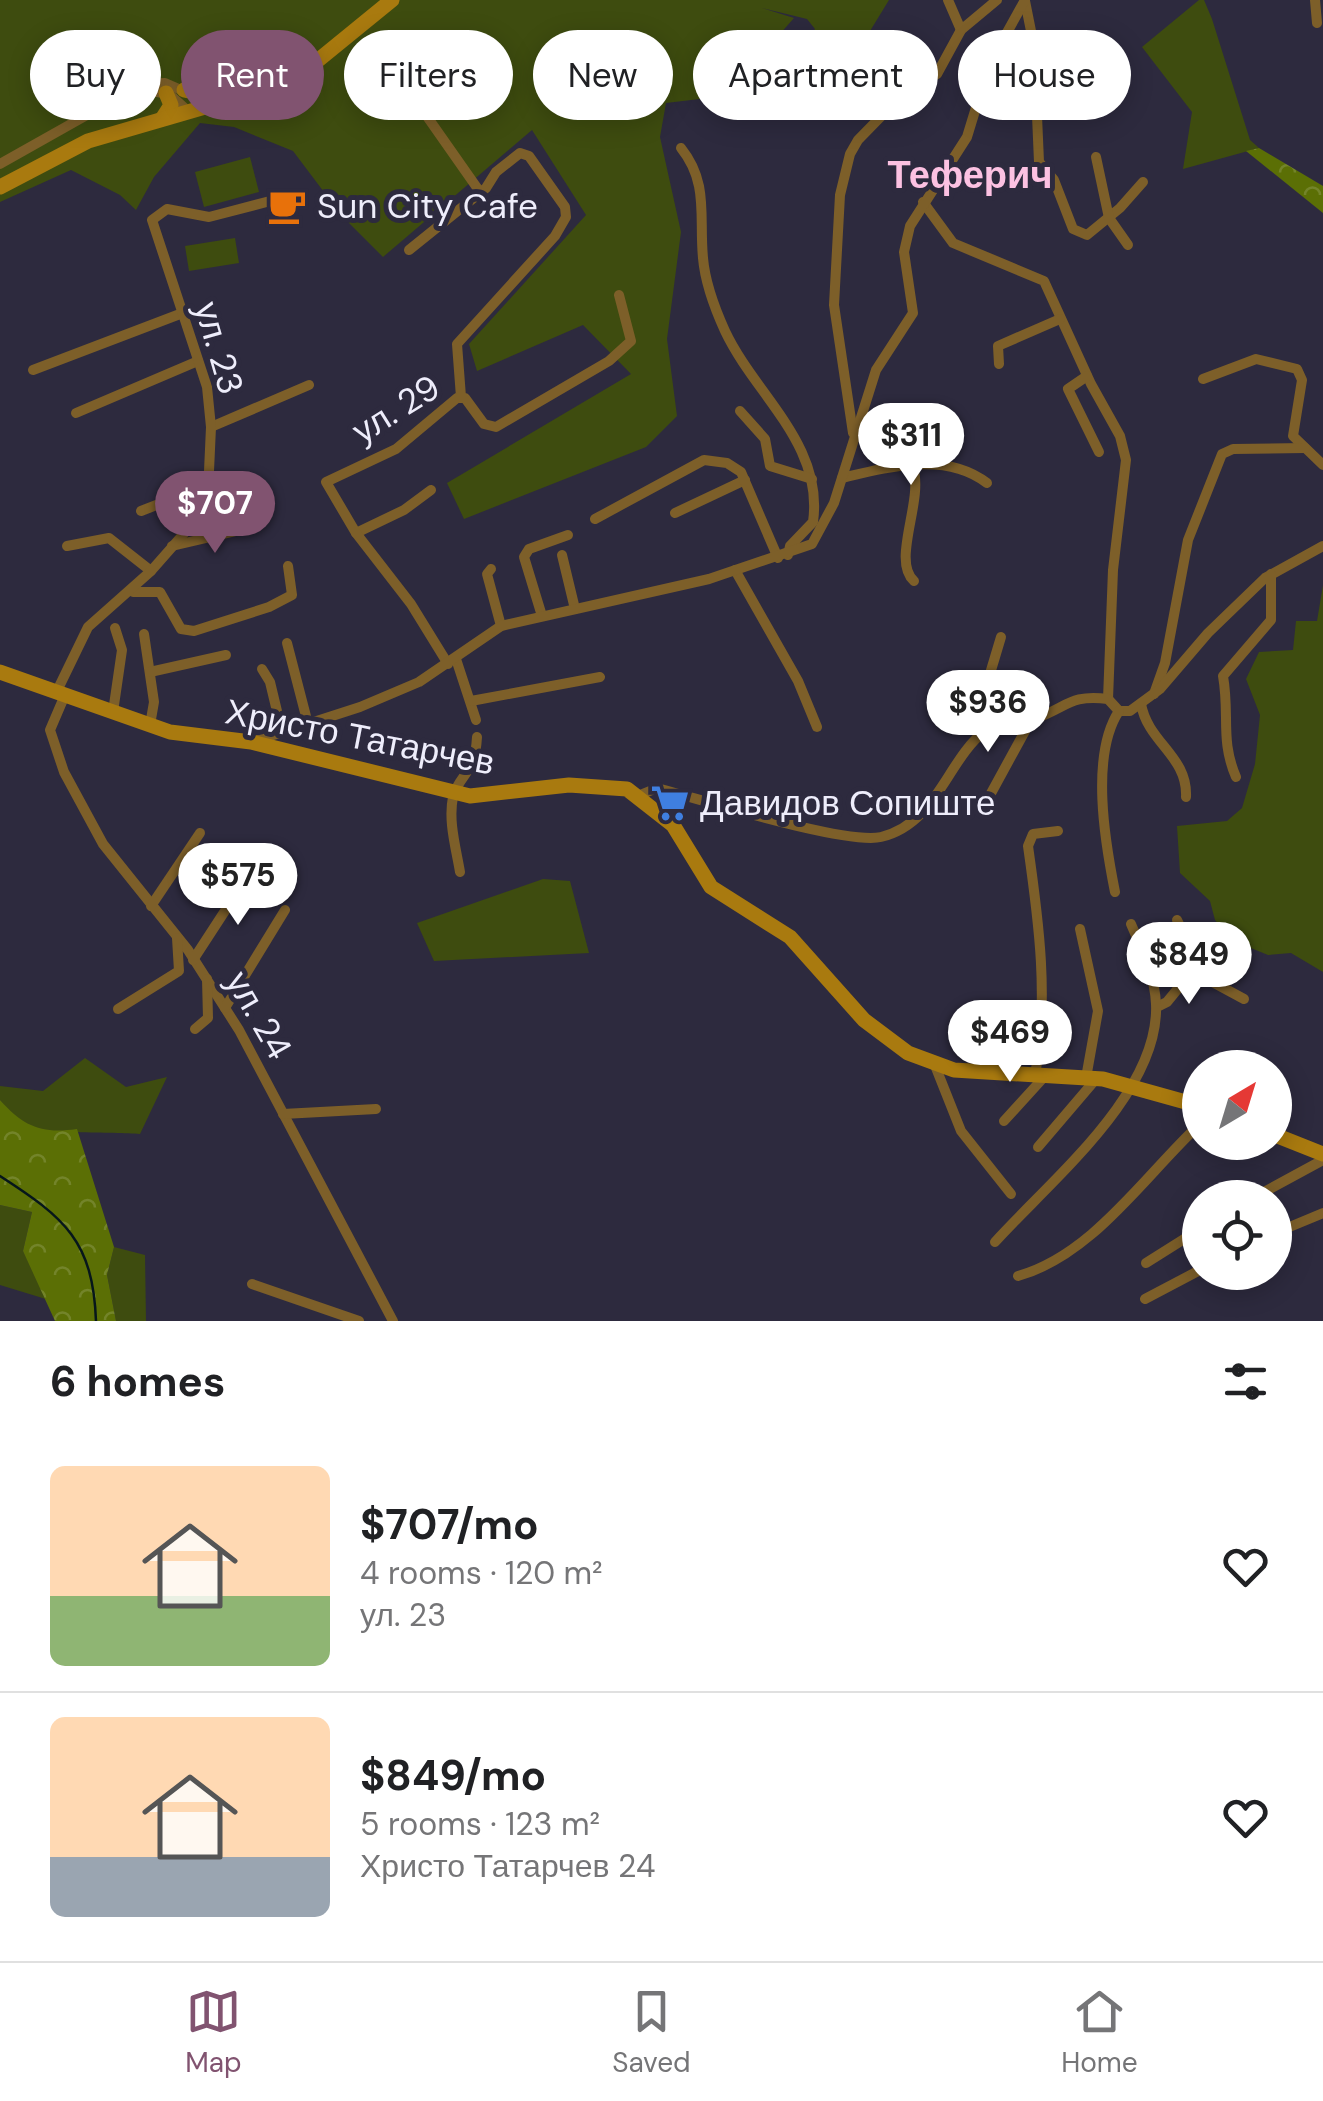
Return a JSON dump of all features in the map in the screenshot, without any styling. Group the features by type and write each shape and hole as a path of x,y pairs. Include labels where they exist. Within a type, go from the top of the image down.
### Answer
{"main road":[{"path":"324,58 392,0"},
{"path":"162,119 171,105 166,93"},
{"path":"0,187 69,148 181,114"},
{"name":"Христо Татарчев","path":"0,672 188,736 251,742 454,793 484,797 598,784 640,795"},
{"path":"640,795 673,825 711,887 790,937 877,1032 954,1070 1091,1078 1129,1084 1182,1100"},
{"path":"1292,1143 1323,1157"}],"street":[{"path":"948,0 960,30 997,0"},
{"path":"251,742 390,694 452,661 476,640 502,626 735,570 783,556 816,540 842,478 880,362 914,313 905,240 923,202 967,137 989,65 1025,0"},
{"path":"1025,0 1034,46 1039,162 1054,180 1078,234 1087,234 1109,218 1143,182"},
{"path":"1315,0 1317,23"},
{"path":"854,439 834,305 844,174 858,140 902,96 936,74 958,34"},
{"path":"161,92 181,105"},
{"path":"0,164 79,120"},
{"path":"430,120 480,192"},
{"path":"682,148 696,166 702,188 703,258 725,331 772,398 812,480 812,522 783,556"},
{"path":"410,250 480,192 505,163 524,153 548,180 566,212 555,236 456,344 461,398"},
{"path":"1096,157 1109,218 1128,245"},
{"name":"ул. 23","path":"60,694 88,627 132,592 171,547 202,510 208,485 211,427 206,387 152,227 156,213 167,209 209,217 278,198"},
{"path":"923,202 953,243 1044,281 1087,376 1120,436 1126,460 1112,592 1108,699 1119,712"},
{"name":"ул. 29","path":"476,720 452,661 356,533 326,482 396,449 461,398 487,426 496,427 609,361 631,342 619,296"},
{"path":"33,370 180,314"},
{"path":"1000,364 998,346 1060,319"},
{"path":"1202,379 1252,359 1298,369 1302,380 1292,432 1323,465"},
{"path":"76,413 198,361"},
{"path":"1087,376 1068,389 1099,452"},
{"path":"211,427 308,386"},
{"path":"740,411 765,439 770,466 812,480"},
{"path":"1154,694 1166,662 1183,558 1222,454 1232,449 1305,448"},
{"path":"596,519 704,460 727,463 745,480 783,556"},
{"path":"842,478 949,464 986,483"},
{"path":"913,468 917,478 913,526 904,558 906,571 914,581"},
{"path":"675,513 745,480"},
{"path":"141,511 208,485"},
{"path":"356,533 404,510 431,490"},
{"path":"171,547 249,528"},
{"path":"542,616 524,557 530,549 568,535"},
{"path":"67,546 109,538 150,571"},
{"path":"1115,892 1106,842 1104,773 1106,739 1119,712 1154,694 1217,624 1271,574 1323,546"},
{"path":"562,555 575,609"},
{"path":"132,592 160,592 182,629 194,631 269,607 292,594 288,566"},
{"path":"491,568 486,574 502,626"},
{"path":"735,570 798,681 818,726"},
{"path":"1236,777 1224,750 1229,707 1223,676 1271,620 1271,574"},
{"path":"113,712 122,650 115,628"},
{"path":"144,634 154,702 150,724"},
{"path":"979,736 986,687 1001,637"},
{"path":"287,643 308,724"},
{"path":"150,672 226,655"},
{"path":"262,670 270,682 282,732"},
{"path":"470,701 600,678"},
{"name":"ул. 24","path":"60,694 50,730 51,742 103,844 177,937 226,1008 393,1321"},
{"path":"640,795 657,788 807,826 878,838 898,830 926,808 979,736 998,723 1031,720 1073,699 1108,699"},
{"path":"1141,704 1148,728 1184,768 1186,797"},
{"path":"983,808 1031,720"},
{"path":"460,872 451,821 454,793 474,765 477,737"},
{"path":"1004,1121 1041,1075 1045,986 1028,846 1033,834 1058,831"},
{"path":"151,906 200,833"},
{"path":"194,960 248,874"},
{"path":"226,1008 285,910"},
{"path":"1157,1007 1194,972 1197,960 1177,920"},
{"path":"996,1242 1077,1157 1147,1054 1157,1007 1148,968 1131,924"},
{"path":"1038,1147 1091,1078 1098,1011 1080,928"},
{"path":"118,1008 179,970 177,937"},
{"path":"1194,972 1244,1000"},
{"path":"195,1030 208,1018 207,978"},
{"path":"934,1063 961,1131 1012,1194"},
{"path":"283,1114 376,1109"},
{"path":"1018,1276 1059,1258 1084,1240 1182,1142"},
{"path":"1284,1180 1323,1157"},
{"path":"1292,1225 1323,1213"},
{"path":"1146,1263 1182,1240"},
{"path":"1144,1299 1182,1279"},
{"path":"252,1284 358,1321"}],"green space":[{"path":"0,0 889,0 871,30 814,30 807,19 762,8 794,18 783,30 693,30 693,100 673,102 673,30 533,30 533,120 663,120 660,137 681,232 667,339 677,416 646,447 464,519 447,483 631,374 583,325 477,371 469,344 586,215 532,130 383,257 342,216 293,151 234,127 200,123 154,177 136,210 120,195 71,170 0,202"},
{"path":"1199,0 1204,0 1212,19 1250,140 1259,148 1183,169 1192,112 1142,47"},
{"path":"1259,148 1323,186 1323,213 1246,151"},
{"path":"250,157 259,192 204,207 195,172"},
{"path":"235,238 239,263 189,271 185,246"},
{"path":"1323,585 1323,972 1291,953 1268,955 1231,940 1215,920 1210,901 1180,873 1177,826 1227,821 1242,808 1255,764 1260,715 1246,679 1259,652 1293,650 1296,621 1317,621"},
{"path":"543,879 570,881 589,953 434,961 417,923"},
{"path":"85,1058 126,1087 167,1077 140,1134 29,1128 18,1123 0,1100 0,1086 43,1091"},
{"path":"0,1100 17,1117 34,1126 77,1129 114,1247 107,1275 116,1321 55,1321 23,1251 32,1212 0,1205"},
{"path":"0,1205 32,1212 23,1251 49,1300 0,1285"},
{"path":"114,1247 145,1255 146,1321 116,1321 107,1275"}],"waterway":[{"path":"0,1176 42,1205 71,1234 89,1270 96,1321"}],"place":[{"name":"Sun City Cafe","path":"287,206"},
{"name":"Давидов Сопиште","path":"670,803"}],"district":[{"name":"Теферич","path":"970,175"}]}
